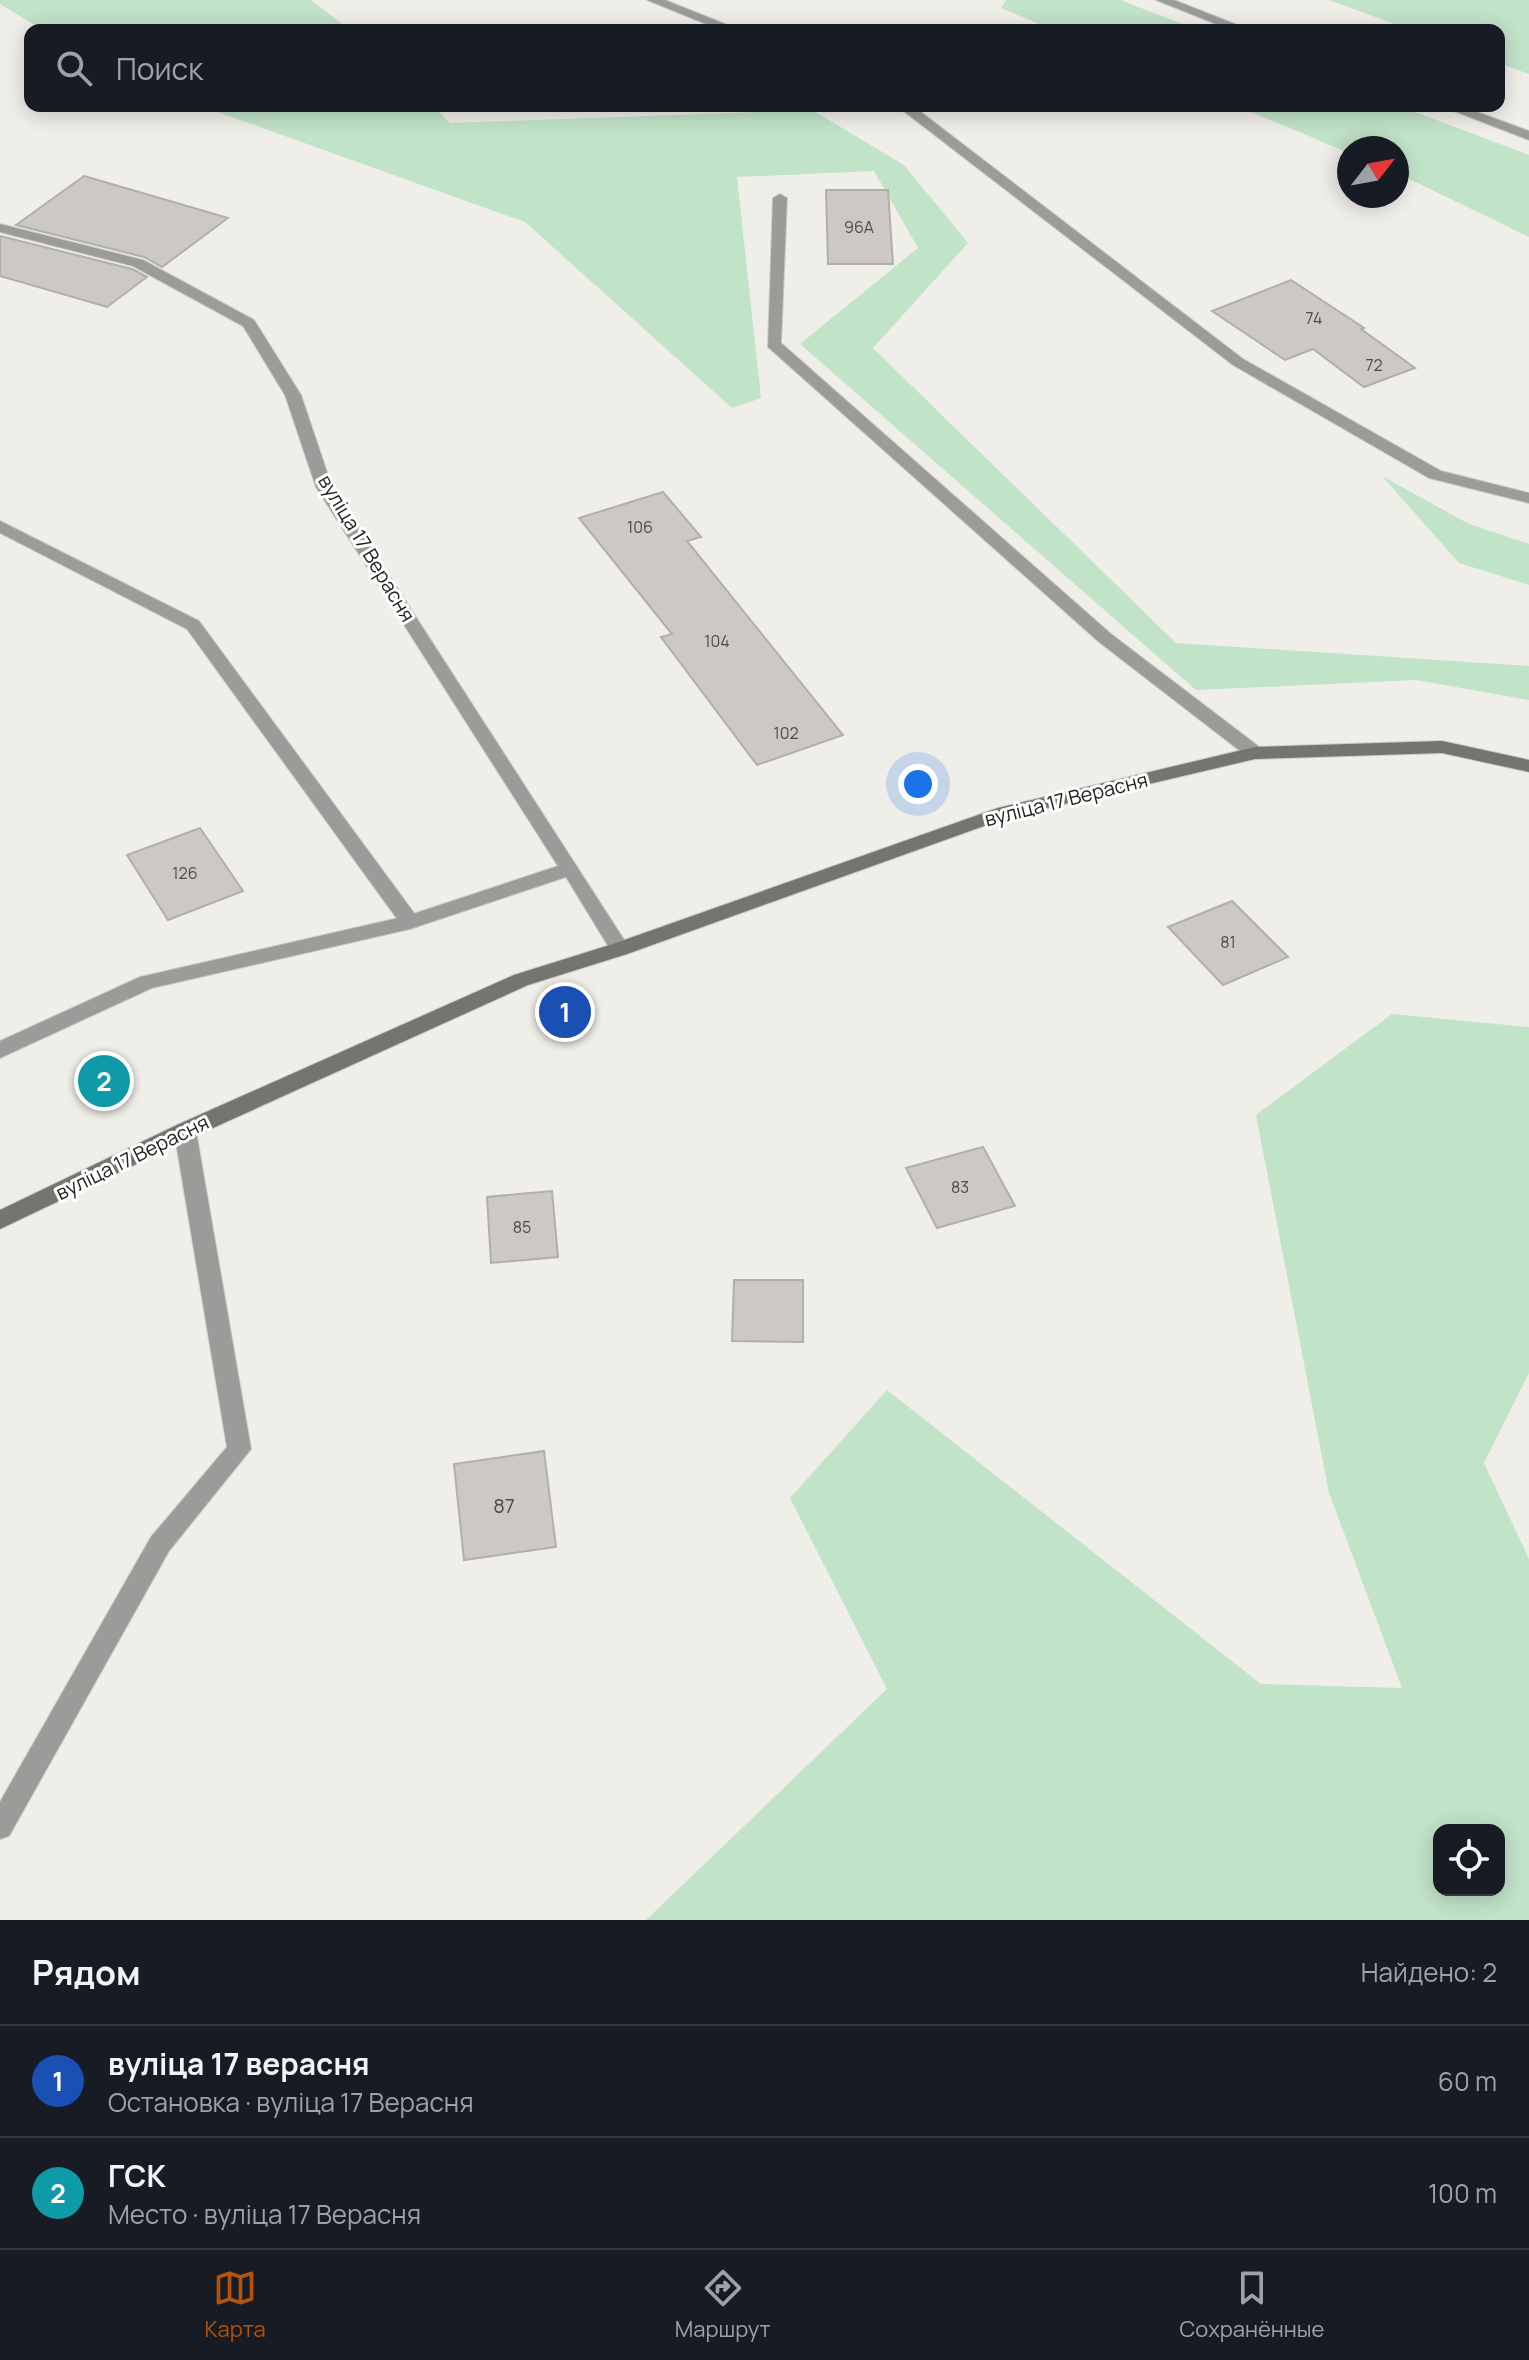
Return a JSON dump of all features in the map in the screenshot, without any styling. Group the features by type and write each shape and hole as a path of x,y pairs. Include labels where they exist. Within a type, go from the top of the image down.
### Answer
{"street":[{"path":"653,0 717,24"},
{"path":"1162,0 1227,24"},
{"path":"912,112 1238,362 1435,475 1529,498"},
{"path":"1464,112 1529,136"},
{"path":"780,198 773,344 1105,638 1255,753"},
{"name":"вуліца 17 Верасня","path":"0,228 138,263 249,323 293,395 324,487 620,949"},
{"path":"0,526 193,625 410,922"},
{"name":"вуліца 17 Верасня","path":"0,1220 185,1131 521,980 620,949 1005,812 1255,753 1442,747 1529,766"},
{"path":"0,1050 147,982 410,922 570,869"},
{"path":"0,1827 160,1544 239,1449 185,1131"}],"green space":[{"path":"0,0 311,0 342,24 33,24 0,4"},
{"path":"1006,0 1120,0 1183,24 1040,24 1001,8"},
{"path":"1329,0 1529,0 1529,74 1505,65 1505,24 1395,24"},
{"path":"218,112 439,112 450,123 815,112 904,165 968,243 873,348 1176,643 1529,666 1529,700 1416,680 1196,690 800,344 918,248 874,171 737,177 761,398 732,408 525,222"},
{"path":"1251,112 1415,112 1529,155 1529,237 1409,179 1409,136 1337,136 1337,148"},
{"path":"1382,476 1469,524 1529,544 1529,585 1459,563"},
{"path":"1392,1014 1529,1027 1529,1373 1484,1463 1529,1559 1529,1920 646,1920 887,1689 790,1498 887,1390 1261,1684 1402,1688 1329,1493 1256,1115"}],"building":[{"path":"84,176 228,218 162,267 144,257 16,225"},
{"path":"826,190 888,190 893,264 828,264"},
{"path":"0,236 132,269 147,277 107,307 0,276"},
{"path":"1291,280 1364,328 1361,329 1415,368 1364,387 1313,349 1285,360 1212,311"},
{"path":"663,492 701,537 687,541 843,735 757,765 661,637 672,634 579,518"},
{"path":"200,828 243,891 168,920 127,855"},
{"path":"1232,901 1288,957 1223,985 1168,927"},
{"path":"983,1147 1015,1206 937,1228 906,1168"},
{"path":"552,1191 558,1257 491,1263 487,1197"},
{"path":"734,1280 803,1280 803,1342 732,1341"},
{"path":"544,1451 556,1547 464,1560 454,1464"}],"place":[{"name":"вуліца 17 верасня","path":"565,1012"},
{"name":"ГСК","path":"104,1081"}]}
